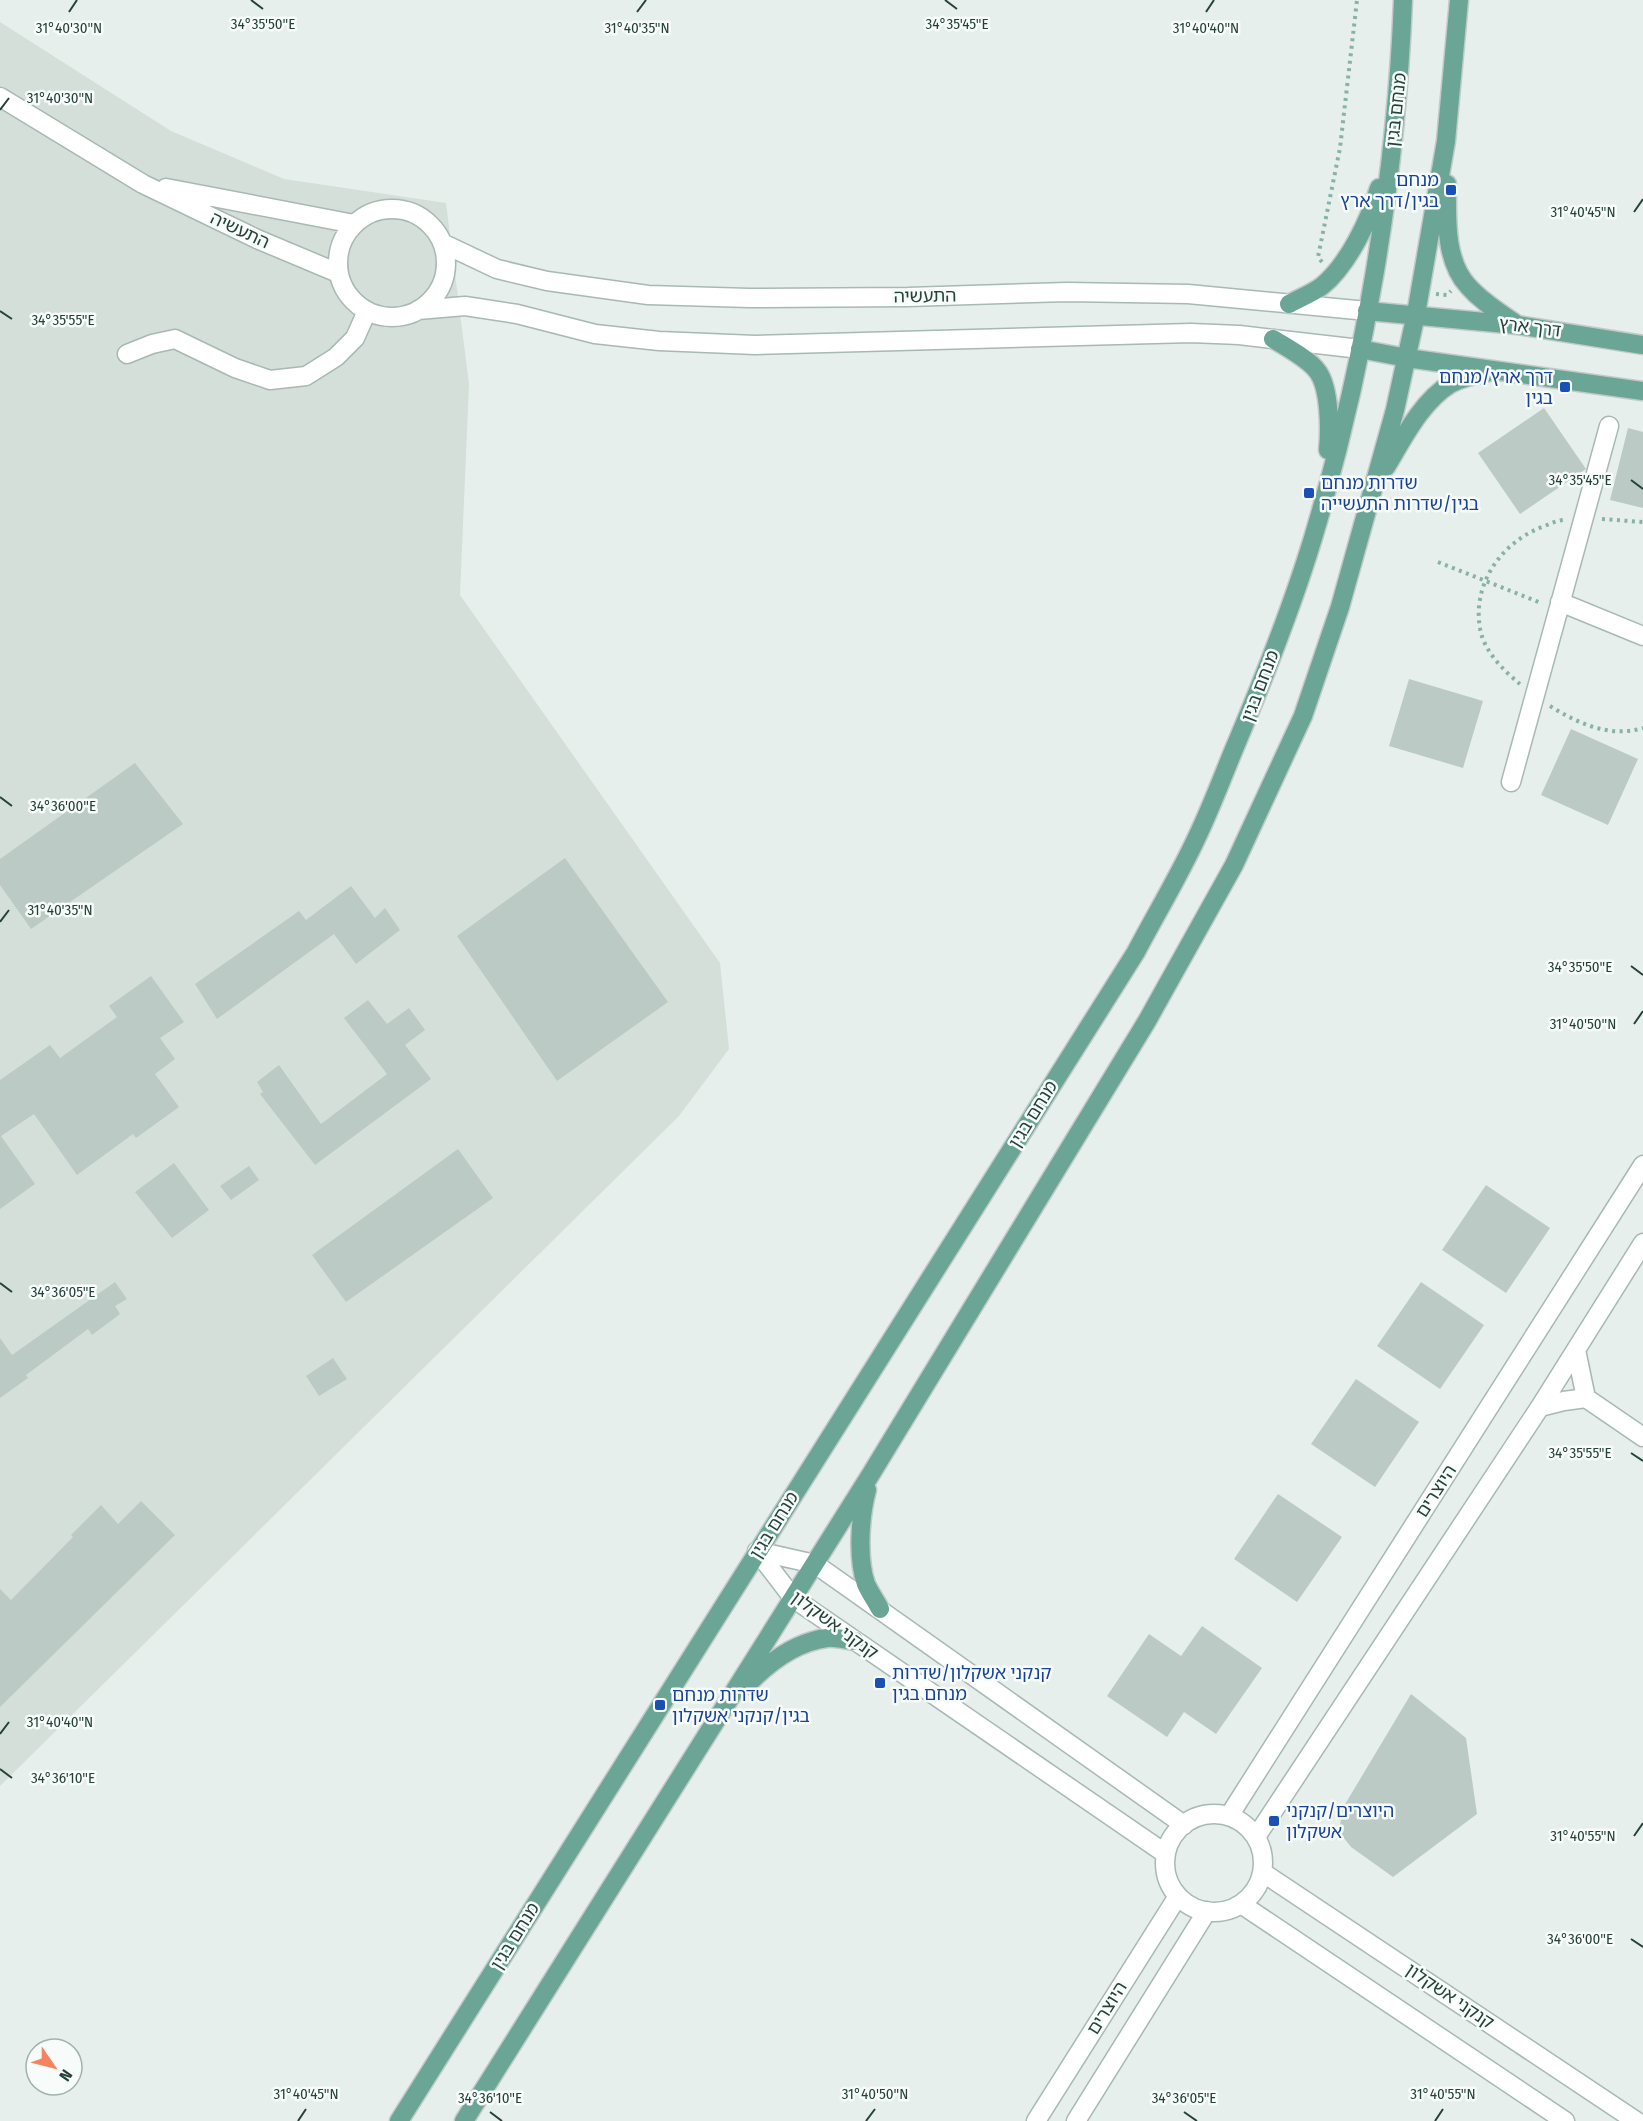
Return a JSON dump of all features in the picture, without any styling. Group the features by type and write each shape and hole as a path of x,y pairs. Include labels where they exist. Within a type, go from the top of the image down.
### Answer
{"main road":[{"name":"מנחם בגין","path":"399,2121 1141,941 1197,837 1257,695 1298,583 1324,498 1350,398 1367,311 1393,137 1404,0"},
{"path":"464,2121 871,1474 1147,1021 1234,865 1303,716 1340,607 1375,487 1416,315 1446,141 1458,0"},
{"path":"1289,304 1322,286 1344,261 1374,204 1393,137"},
{"path":"1446,141 1447,227 1453,258 1466,285 1487,304 1517,325"},
{"name":"התעשיה","path":"1367,311 1416,315"},
{"name":"דרך ארץ","path":"1416,315 1517,325 1643,345"},
{"path":"1273,339 1295,352 1319,372 1327,398 1330,427 1324,498"},
{"path":"1360,350 1643,391"},
{"path":"1375,487 1408,430 1429,403 1449,385 1467,377 1501,370"},
{"path":"871,1474 861,1512 861,1550 866,1583 880,1609"},
{"path":"721,1713 753,1678 805,1642 830,1638 855,1641"}],"street":[{"name":"התעשיה","path":"0,97 143,184 257,239 338,273"},
{"name":"התעשיה","path":"143,184 354,224"},
{"path":"386,208 403,209 429,223 442,243 446,258 445,274 438,290 429,302 417,310 391,317 368,311 354,302 344,289 338,273 338,255 343,238 354,224 368,213 386,208"},
{"name":"התעשיה","path":"442,243 497,269 547,281 648,295 806,297 1078,292 1188,294 1367,311"},
{"path":"417,310 465,306 517,314 595,334 659,341 755,345 1191,333 1273,339 1360,350"},
{"path":"127,354 152,344 175,339 235,368 270,380 306,376 336,357 354,338 368,311"},
{"path":"1511,782 1609,426"},
{"path":"1559,606 1643,636"},
{"name":"היוצרים","path":"1229,1816 1643,1166"},
{"path":"1256,1837 1540,1407 1643,1243"},
{"path":"1576,1350 1586,1398"},
{"path":"1540,1407 1586,1398 1643,1437"},
{"name":"קנקני אשקלון","path":"757,1551 815,1564 1184,1825"},
{"name":"קנקני אשקלון","path":"757,1551 794,1598 1166,1854"},
{"path":"1214,1814 1229,1816 1244,1824 1256,1837 1263,1860 1262,1872 1255,1890 1241,1904 1219,1912 1191,1906 1178,1896 1166,1872 1166,1854 1170,1843 1184,1825 1198,1817 1214,1814"},
{"name":"קנקני אשקלון","path":"1262,1872 1636,2121"},
{"name":"היוצרים","path":"1036,2121 1178,1896"},
{"path":"1241,1904 1565,2121"},
{"name":"היוצרים","path":"1076,2121 1207,1911"}],"path":[{"path":"1318,257 1340,148 1357,0"},
{"path":"1438,562 1559,606"}],"shaded area":[{"path":"0,22 171,131 284,179 446,203 469,384 460,595 720,963 729,1049 679,1116 0,1786"}],"building":[{"path":"1544,408 1586,469 1520,514 1478,453"},
{"path":"1628,428 1643,432 1643,508 1610,500"},
{"path":"1409,679 1483,701 1463,768 1389,746"},
{"path":"1571,729 1638,759 1608,825 1541,795"},
{"path":"135,763 183,824 31,929 0,885 0,859"},
{"path":"565,858 668,1002 557,1081 457,936"},
{"path":"351,886 375,918 385,908 400,930 356,964 334,934 217,1019 195,984 299,911 306,920"},
{"path":"151,976 184,1022 160,1038 175,1059 155,1074 179,1107 136,1138 133,1134 77,1175 34,1114 1,1136 35,1184 0,1209 0,1080 50,1045 60,1058 117,1017 109,1006"},
{"path":"368,1000 387,1024 409,1008 425,1030 405,1045 431,1079 315,1165 260,1094 263,1092 257,1082 279,1065 321,1124 387,1074 344,1018"},
{"path":"458,1149 493,1198 346,1302 312,1255"},
{"path":"174,1163 209,1210 172,1238 135,1192"},
{"path":"249,1166 259,1180 231,1200 220,1186"},
{"path":"1486,1185 1550,1228 1506,1293 1442,1250"},
{"path":"115,1282 127,1299 115,1306 120,1314 92,1335 88,1329 26,1375 28,1378 0,1398 0,1338 12,1355"},
{"path":"1421,1282 1484,1325 1440,1389 1377,1346"},
{"path":"333,1358 347,1379 319,1396 306,1376"},
{"path":"1356,1379 1419,1422 1375,1487 1311,1444"},
{"path":"1278,1494 1342,1537 1297,1602 1234,1559"},
{"path":"141,1501 175,1535 0,1707 0,1589 11,1600 101,1505 118,1524"},
{"path":"1202,1626 1262,1668 1216,1734 1184,1712 1167,1737 1107,1696 1149,1634 1181,1656"},
{"path":"1411,1694 1466,1738 1477,1814 1393,1877 1351,1847 1340,1833 1341,1811"}],"place":[{"name":"מנחם בגין/דרך ארץ","path":"1451,190"},
{"name":"דרך ארץ/מנחם בגין","path":"1565,387"},
{"name":"שדרות מנחם בגין/שדרות התעשייה","path":"1309,493"},
{"name":"קנקני אשקלון/שדרות מנחם בגין","path":"880,1683"},
{"name":"שדרות מנחם בגין/קנקני אשקלון","path":"660,1705"},
{"name":"היוצרים/קנקני אשקלון","path":"1274,1821"}]}
